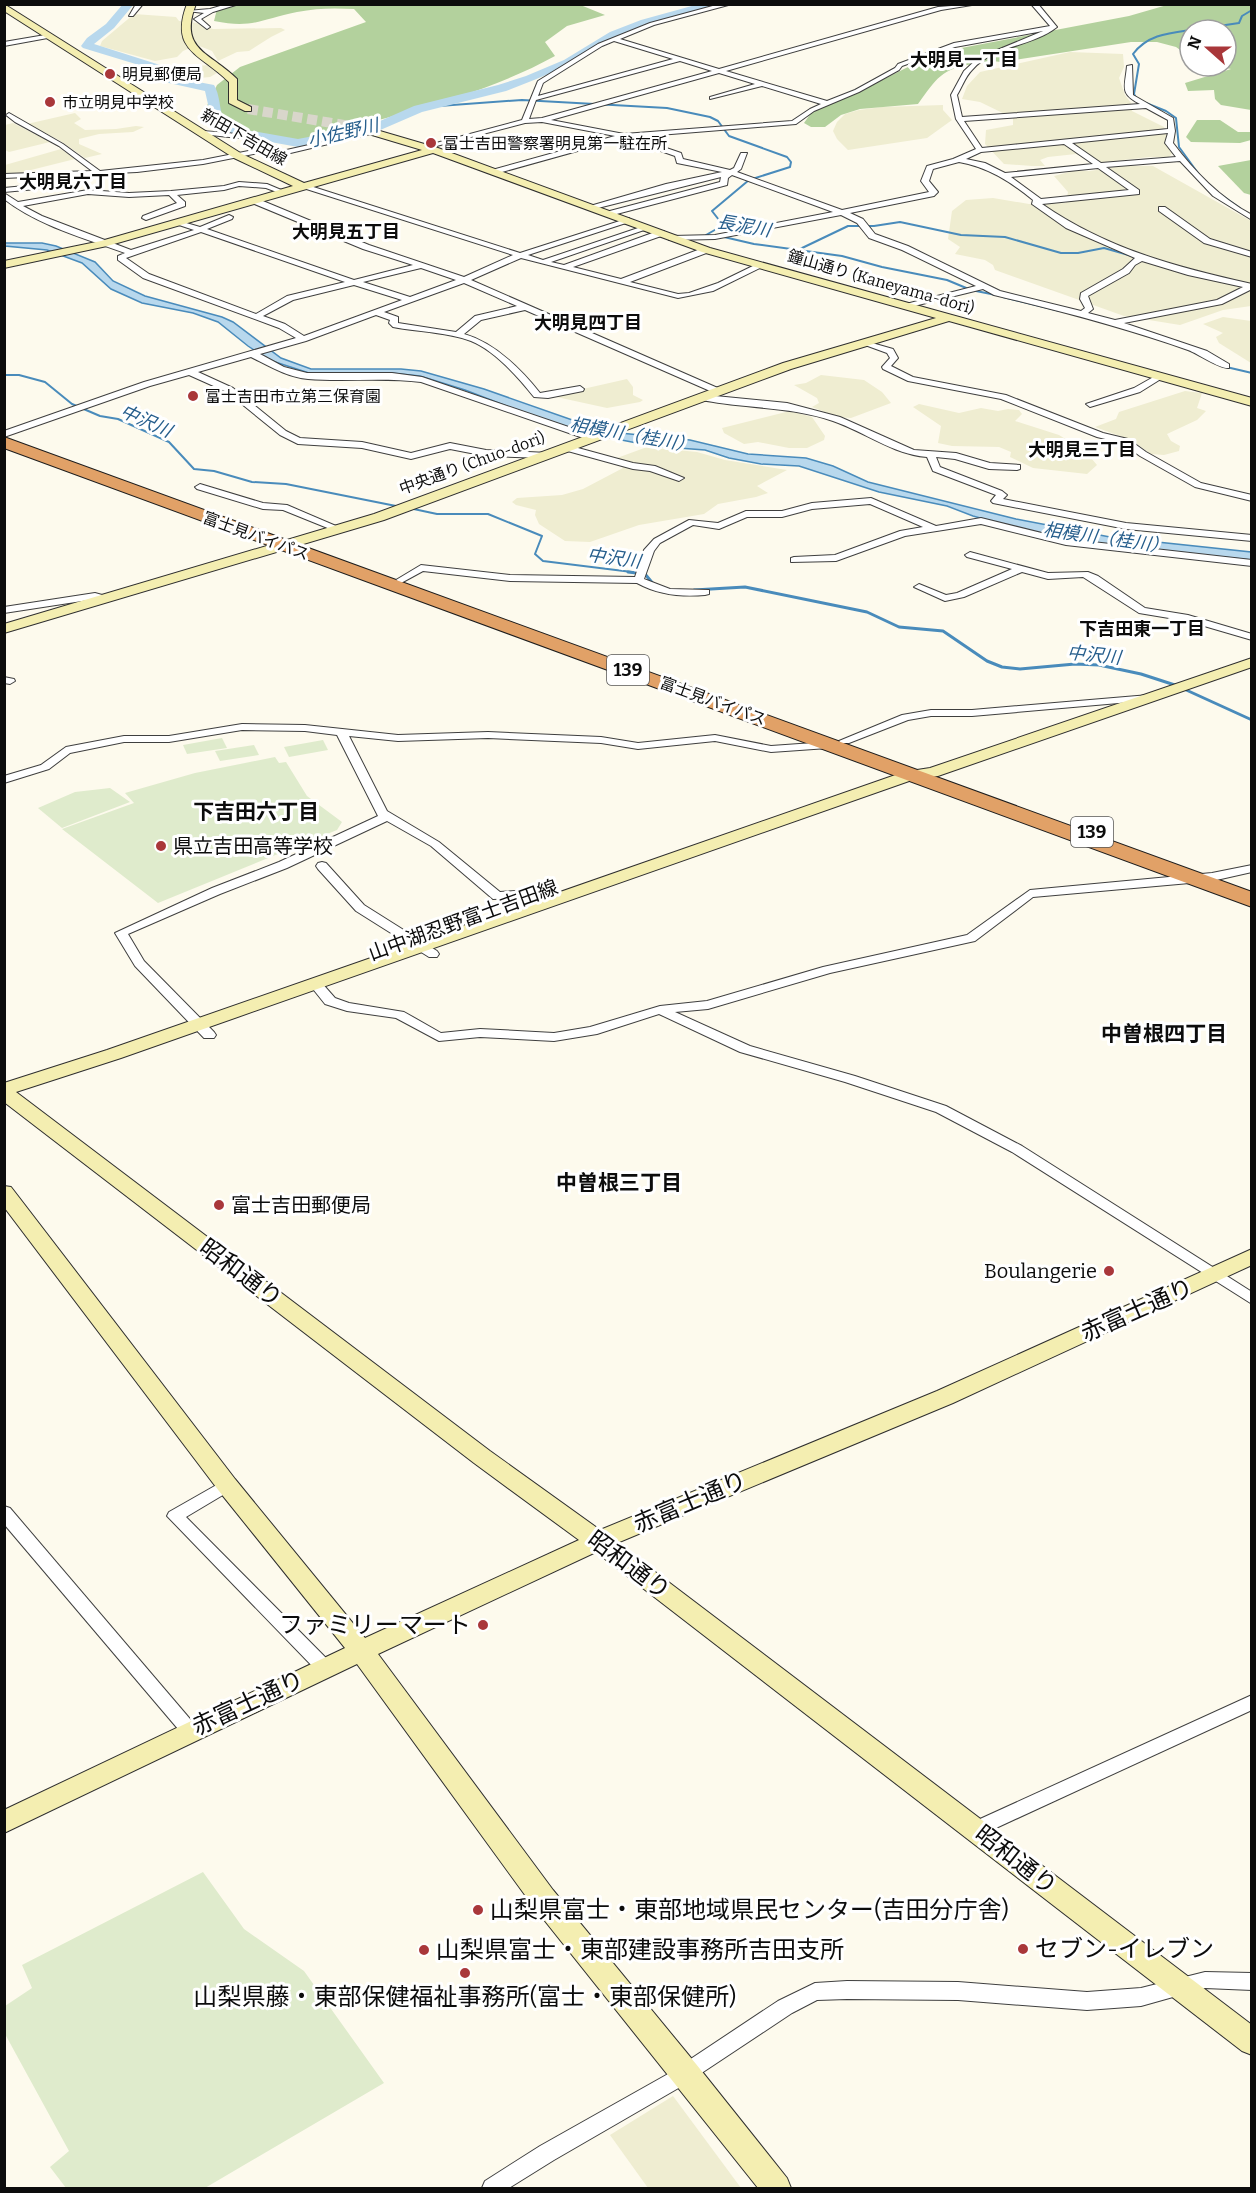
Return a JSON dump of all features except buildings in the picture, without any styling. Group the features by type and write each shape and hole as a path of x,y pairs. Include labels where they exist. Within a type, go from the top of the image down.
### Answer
{"highway":[{"name":"富士見バイパス","path":"4,435 289,544 401,580 923,776 1203,878 1251,900"},
{"name":"富士見バイパス","path":"4,442 289,544 703,697 837,743"},
{"name":"富士見バイパス","path":"1203,878 1251,891"}],"street":[{"path":"131,15 140,4"},
{"path":"207,27 197,19 210,11 236,4"},
{"path":"525,121 540,82 613,39 652,24 729,4"},
{"path":"301,186 525,121 542,120 940,8 975,4"},
{"path":"1034,4 1054,27"},
{"name":"新田下吉田線","path":"4,7 238,156 301,186"},
{"path":"210,11 191,8 184,30 189,43 226,72 234,81 232,101 248,109"},
{"path":"495,172 624,136 794,123 826,103 858,91 897,69 900,65 939,48 1054,27"},
{"path":"980,150 959,119 954,95 972,66 993,53 1034,38 1054,27"},
{"path":"4,44 51,36"},
{"path":"613,39 826,103"},
{"path":"533,99 681,59"},
{"path":"1130,66 1128,91 1135,100 1171,119 1170,143 1182,159 1210,191 1235,210 1251,218"},
{"path":"712,98 763,84"},
{"path":"959,119 1147,106"},
{"path":"9,115 61,145 99,173"},
{"path":"542,120 624,136 671,151 678,155 680,161 718,168 841,211 860,221 872,236 905,248 997,293 1115,323 1204,353 1226,366"},
{"name":"鐘山通り (Kaneyama-dori)","path":"359,127 430,148 706,250 1251,402"},
{"path":"564,268 667,235 715,237 932,194 934,192 925,181 930,168 959,160 980,150 1172,131"},
{"path":"269,149 282,153 376,132"},
{"path":"4,176 99,173 202,164 274,147 261,139 240,135 203,133"},
{"path":"1065,141 1136,192 1035,202 1069,226 1141,258 1251,287"},
{"path":"593,208 669,186 728,173 737,169 744,155"},
{"path":"1005,175 1182,159"},
{"path":"959,160 978,162 1005,175 1040,202"},
{"path":"609,214 657,199 724,183 724,177 728,173"},
{"path":"4,190 66,184"},
{"path":"16,205 88,192 129,195 171,193 224,188 239,184 267,186 282,192"},
{"path":"301,186 542,262 678,297 726,282 762,265"},
{"name":"新田下吉田線","path":"4,265 73,252 301,186"},
{"path":"146,218 182,204 171,193"},
{"path":"4,195 39,218 131,253"},
{"path":"255,201 366,247 464,280 717,391"},
{"path":"171,209 198,217"},
{"path":"1162,209 1207,241 1251,255"},
{"path":"229,217 160,246 131,253 121,258 146,276 282,326 303,339"},
{"path":"4,435 188,371 303,339 464,280 521,255 626,220"},
{"path":"179,222 408,299"},
{"path":"542,262 644,227"},
{"path":"622,282 706,250"},
{"path":"1082,315 1089,309 1084,295 1126,271 1132,263 1141,258"},
{"path":"256,317 290,298 421,266"},
{"path":"909,306 985,286"},
{"path":"1115,323 1219,302 1251,287"},
{"path":"458,335 478,318 525,307"},
{"path":"375,312 395,319 393,323 396,325 476,339 518,370 537,395 544,396 568,389 580,389"},
{"name":"中央通り (Chuo-dori)","path":"4,629 379,517 787,366 948,318"},
{"path":"868,343 890,351 894,358 886,367 911,379 1011,400 1100,435 1125,441 1143,454 1198,485 1251,498"},
{"path":"251,353 281,369 307,376 392,376 422,380 593,438"},
{"path":"188,371 230,390 283,433 298,441 362,445 411,456 450,446 486,453 545,455"},
{"path":"1090,405 1137,390 1160,377"},
{"path":"700,397 787,406 832,417 891,445 931,455 956,456 989,466 1017,467"},
{"path":"567,448 633,466 652,468 679,478"},
{"path":"931,455 936,469 1002,495 996,501 1126,526 1251,538"},
{"path":"200,487 258,505 284,507 338,529"},
{"path":"639,580 649,550 657,541 692,522 719,526 746,514 782,514 812,506 871,501 935,529"},
{"path":"794,561 808,558 836,558 903,532 981,521 1066,542 1251,563"},
{"path":"970,555 1060,577 1084,574 1094,578 1143,611 1188,618 1251,637"},
{"path":"401,580 421,568 510,578 639,580 654,589 665,592 705,592"},
{"path":"919,587 945,598 960,595 1021,569"},
{"path":"4,610 95,596 108,598"},
{"name":"山中湖忍野富士吉田線","path":"7,1096 320,989 1251,662"},
{"path":"4,780 45,767 66,750 124,739 169,739 242,727 305,728 398,738 488,735 601,741 638,746 715,738 771,749 837,743 906,717 931,713 972,713 1154,696"},
{"path":"341,732 382,813 435,844 497,896 543,893 558,899"},
{"name":"山中湖忍野富士吉田線","path":"427,950 558,899 923,776"},
{"path":"204,1029 139,963 121,933 216,891 283,865 387,816"},
{"path":"322,866 360,908 427,950"},
{"path":"320,989 330,1000 346,1007 399,1015 439,1037 480,1033 554,1037 592,1031 660,1010 708,1005 827,970 971,938 1030,894 1203,878 1251,868"},
{"path":"660,1010 745,1049 850,1079 941,1109 1017,1149 1251,1299"},
{"name":"昭和通り","path":"7,1096 472,1450 598,1541 1251,2042"},
{"path":"4,1192 227,1485 361,1650 543,1898 686,2073 776,2188"},
{"name":"赤富士通り","path":"4,1822 324,1667 598,1541 945,1397 1251,1256"},
{"path":"227,1485 175,1516 324,1667"},
{"path":"4,1512 190,1731"},
{"path":"976,1830 1251,1702"},
{"path":"492,2188 547,2153 686,2073 785,2007 815,1992 958,1991 1087,2001 1141,1997 1205,1980 1251,1982"}],"shaded area":[{"path":"134,14 176,17 179,21 197,23 213,29 281,28 285,30 249,51 237,52 218,61 212,51 197,45 183,51 177,57 155,61 100,46 102,41"},
{"path":"1070,52 1123,54 1124,67 1119,78 1125,95 1131,103 1132,111 1164,127 1172,153 1169,157 1098,163 1076,154 1048,157 1040,160 1045,166 1032,166 1004,164 985,144 986,130 1013,125 1013,118 980,102 962,99 967,86 980,72"},
{"path":"209,65 217,73 210,77 190,79 183,77 181,71 188,67"},
{"path":"943,105 943,110 952,120 927,138 848,150 837,139 833,131 837,122 845,114 859,110"},
{"path":"75,113 81,119 74,123 85,130 144,127 133,132 99,134 79,139 79,144 102,154 85,158 59,140 27,124"},
{"path":"13,123 50,142 9,152 5,150 5,125"},
{"path":"61,149 75,159 15,174 5,174 5,165"},
{"path":"1120,166 1153,166 1251,221 1251,306 1223,310 1180,325 1124,316 995,270 993,265 985,260 955,254 960,247 948,239 952,211 966,200 993,198 1029,204 1066,203 1068,192 1054,176 1073,171"},
{"path":"1223,317 1251,321 1251,363 1219,343 1216,337 1223,333 1203,324"},
{"path":"821,375 864,380 882,392 891,403 851,418 838,417 812,407 819,403 817,398 794,385 806,383"},
{"path":"627,379 633,387 633,395 643,400 640,402 607,408 552,396"},
{"path":"1185,391 1202,393 1197,408 1206,411 1197,420 1167,434 1171,441 1180,446 1179,451 1164,455 1151,454 1131,440 1095,427 1116,419 1119,412"},
{"path":"919,404 959,413 981,408 998,411 1019,410 1022,414 1015,421 1059,435 1086,452 1097,465 1087,474 1033,468 1010,457 1011,452 999,447 952,446 938,443 941,426 913,407"},
{"path":"790,411 812,417 825,436 824,440 807,448 789,448 758,442 744,444 724,433 722,428"},
{"path":"647,447 697,452 725,460 787,470 757,486 768,493 718,504 704,514 639,525 590,542 565,541 539,524 535,515 536,510 512,502 517,498 562,495 583,489 623,468 617,458"},
{"path":"673,2096 741,2188 648,2188 610,2135"}],"green space":[{"path":"238,4 578,4 605,15 567,26 545,42 555,56 526,71 465,95 307,139 284,139 210,123 202,116 217,85 240,67 366,22 354,9 339,8 304,11 248,24 214,21 217,9"},
{"path":"1167,5 1251,5 1251,110 1221,105 1215,99 1214,90 1188,91 1185,83 1201,78 1238,78 1238,18 1178,18 1178,48 1157,42 1131,42 962,66 947,72 935,81 918,104 860,109 841,115 825,127 811,127 804,123 811,113 828,104 914,64 956,49 1129,16"},
{"path":"1197,120 1220,120 1238,132 1251,132 1251,140 1240,143 1191,142 1186,137"},
{"path":"1252,160 1251,195 1244,193 1218,166"},
{"path":"222,738 227,748 187,754 183,745"},
{"path":"323,740 328,750 289,757 284,747"},
{"path":"254,745 259,755 220,761 215,751"},
{"path":"275,757 279,763 286,762 307,796 342,822 337,830 158,903 62,829 134,803 125,793 195,773"},
{"path":"110,788 130,802 62,828 38,808 75,792"},
{"path":"203,1872 244,1929 304,1971 384,2083 205,2188 66,2188 50,2167 69,2151 5,2034 5,2006 32,1988 22,1965"}],"water":[{"name":"相模川（桂川）","path":"5,243 42,243 56,246 95,262 113,281 145,296 222,317 233,322 281,358 311,369 421,371 484,389 578,422 620,433 690,440 748,454 806,458 833,466 868,482 1016,519 1110,537 1251,552 1251,560 1074,541 1034,533 973,516 947,506 879,492 799,466 761,464 729,458 705,450 652,446 586,433 420,376 391,373 309,373 269,360 218,322 193,313 142,303 111,289 82,263 47,250 5,246"}],"waterway":[{"name":"小佐野川","path":"129,4 110,26 91,40 87,46 156,67 173,81 210,88 218,122 225,130 298,143 374,128 418,109 502,88 568,62 614,34 645,22 714,4"},
{"path":"1238,23 1242,16 1252,10"},
{"path":"1136,98 1134,94 1139,64 1133,54 1151,39 1178,32"},
{"name":"長泥川","path":"439,106 522,100 667,108 710,117 718,121 729,136 787,157 791,162 790,167 749,180 712,211 719,220 720,227 706,235 711,236"},
{"path":"1146,103 1176,118 1179,147 1203,180"},
{"path":"1220,194 1241,209"},
{"path":"800,249 848,226 874,226 900,222 961,235 1005,237 1061,253 1078,253 1104,248 1132,256"},
{"name":"長泥川","path":"724,237 754,244 842,256 882,267 947,280 971,290 996,295"},
{"name":"長泥川","path":"1003,297 1060,311"},
{"name":"長泥川","path":"1222,366 1252,373"},
{"name":"中沢川","path":"4,375 19,375 45,382 72,404 100,416 118,419 169,442 194,469 214,471 252,482 286,484 401,507"},
{"name":"中沢川","path":"409,508 437,514 488,514 542,536 535,554 543,561 640,573"},
{"name":"中沢川","path":"628,572 645,574 655,586"},
{"name":"中沢川","path":"694,590 745,587 867,612 899,627 943,631 987,661 1002,667 1020,669 1075,664 1099,665 1141,674 1178,686"},
{"name":"中沢川","path":"1184,689 1252,720"}],"tunnel":[{"path":"248,109 356,127"}],"place":[{"name":"明見郵便局","path":"110,74"},
{"name":"市立明見中学校","path":"50,102"},
{"name":"富士吉田警察署明見第一駐在所","path":"431,143"},
{"name":"富士吉田市立第三保育園","path":"193,396"},
{"name":"県立吉田高等学校","path":"161,846"},
{"name":"富士吉田郵便局","path":"219,1205"},
{"name":"Boulangerie","path":"1109,1271"},
{"name":"ファミリーマート","path":"483,1625"},
{"name":"山梨県富士・東部地域県民センター(吉田分庁舎)","path":"478,1910"},
{"name":"セブン-イレブン","path":"1023,1949"},
{"name":"山梨県富士・東部建設事務所吉田支所","path":"424,1950"},
{"name":"山梨県藤・東部保健福祉事務所(富士・東部保健所)","path":"465,1973"}],"district":[{"name":"大明見一丁目","path":"964,60"},
{"name":"大明見六丁目","path":"73,182"},
{"name":"大明見五丁目","path":"346,232"},
{"name":"大明見四丁目","path":"588,323"},
{"name":"大明見三丁目","path":"1082,450"},
{"name":"下吉田東一丁目","path":"1142,629"},
{"name":"下吉田六丁目","path":"256,812"},
{"name":"中曽根四丁目","path":"1164,1034"},
{"name":"中曽根三丁目","path":"619,1183"}]}
